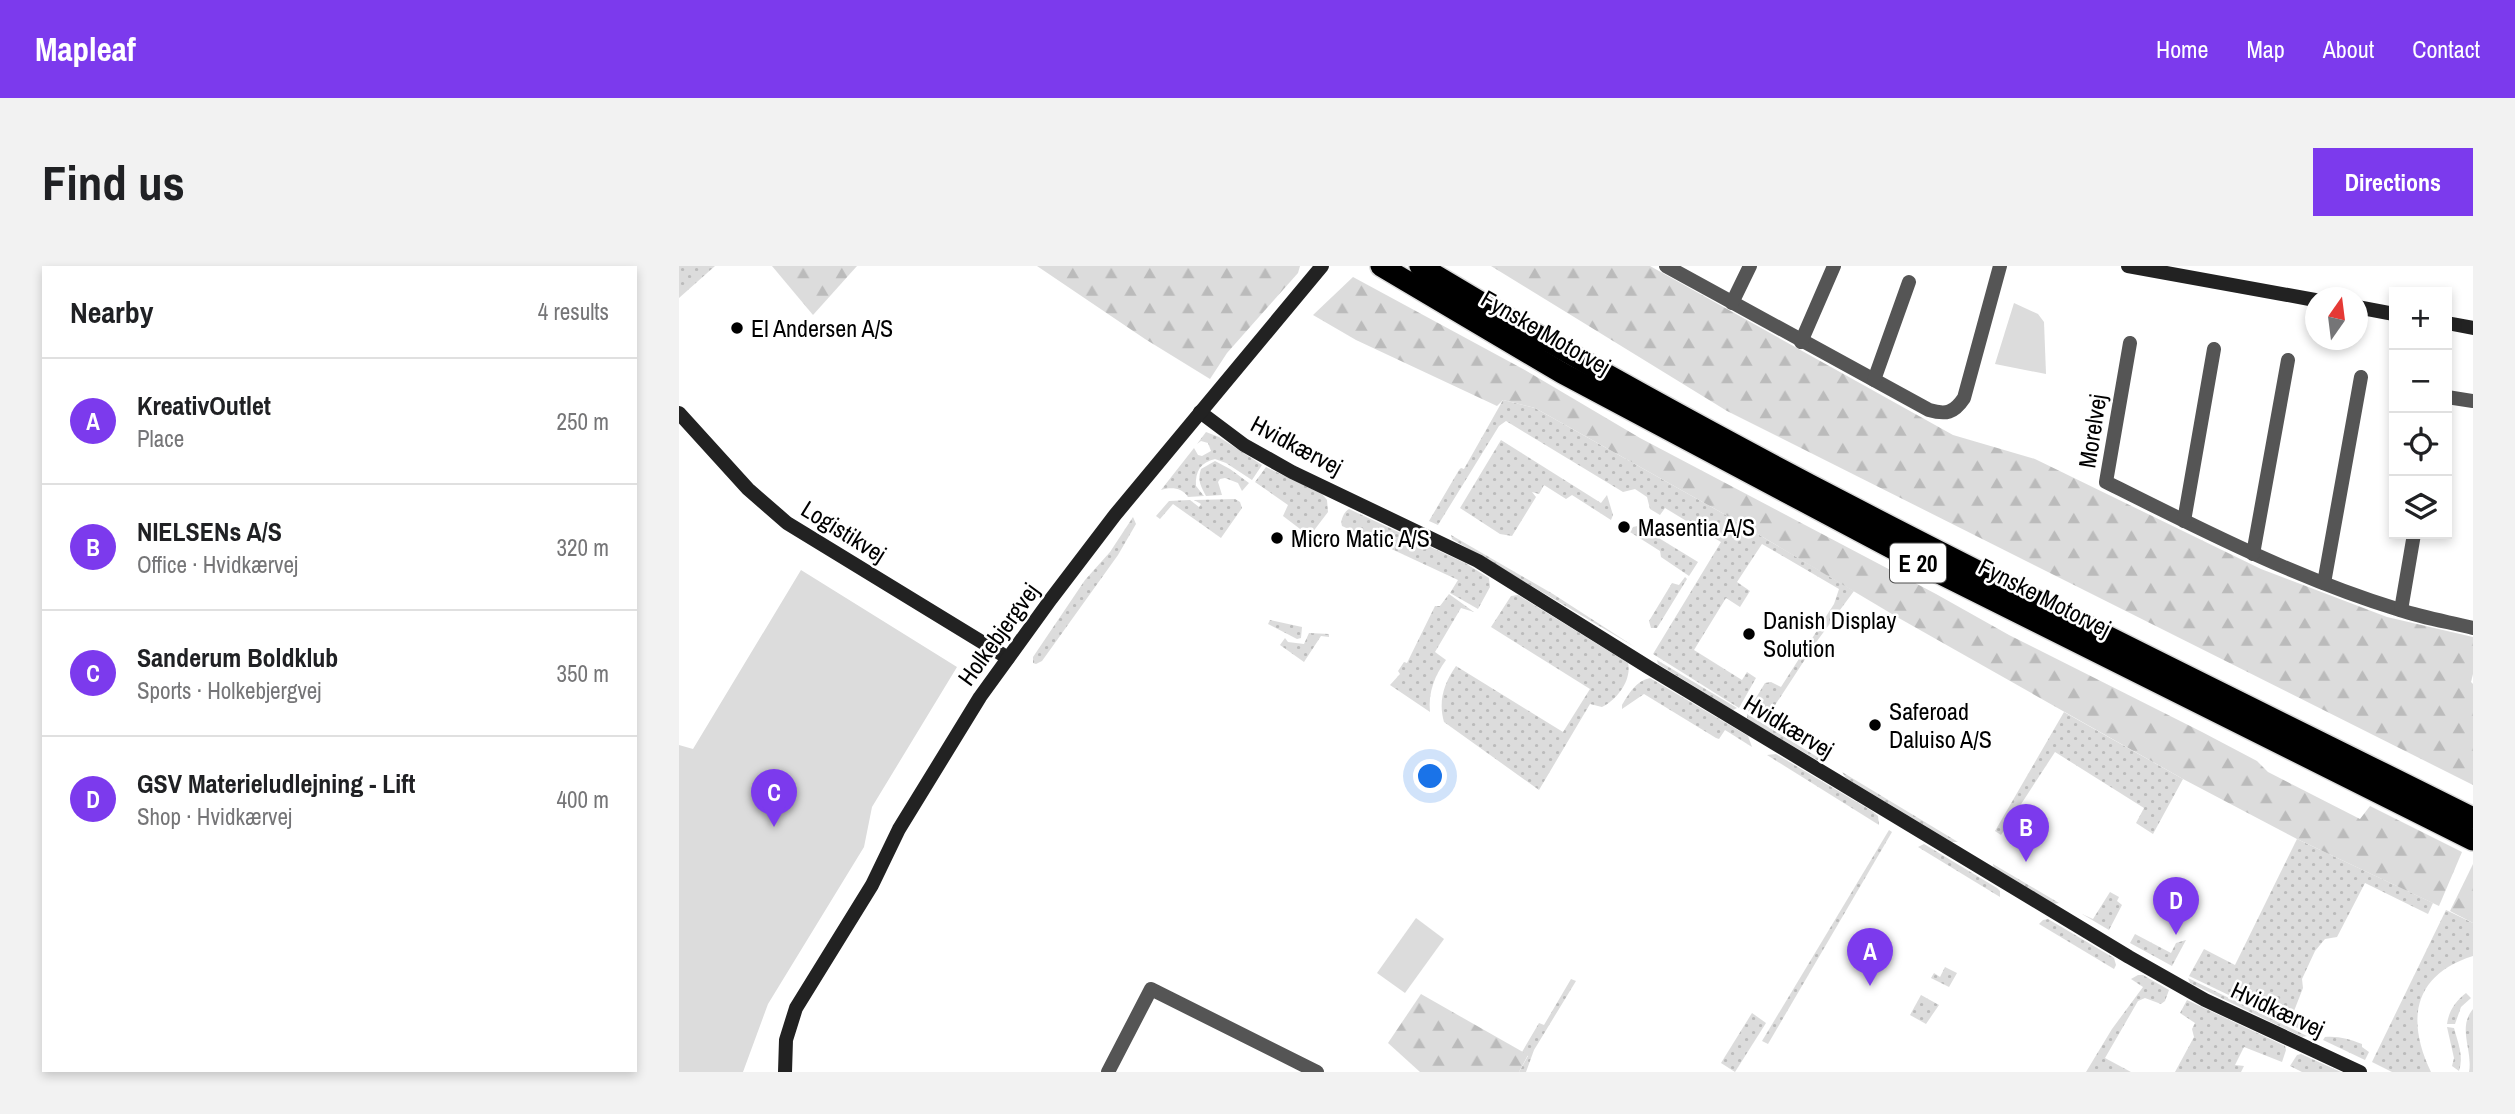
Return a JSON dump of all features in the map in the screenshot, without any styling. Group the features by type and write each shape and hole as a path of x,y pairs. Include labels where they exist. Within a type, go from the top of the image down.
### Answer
{"highway":[{"name":"Fynske Motorvej","path":"1381,266 1562,373 1868,536 2473,841"},
{"name":"Fynske Motorvej","path":"1420,266 1572,355 1939,551 2473,818"}],"street":[{"name":"Holkebjergvej","path":"785,1072 786,1040 796,1008 872,885 899,829 980,697 1103,530 1322,266"},
{"path":"1666,266 1801,342 1941,414 1951,412 1964,398 2000,266"},
{"path":"1732,303 1750,266"},
{"path":"1801,342 1834,266"},
{"path":"2128,266 2305,298"},
{"path":"1874,380 1909,282"},
{"path":"2368,309 2389,313"},
{"path":"2452,324 2473,328"},
{"name":"Morelvej","path":"2130,343 2106,482 2253,554 2324,583 2400,610 2473,627"},
{"path":"2183,521 2214,349"},
{"path":"2253,554 2288,360"},
{"path":"2324,583 2361,377"},
{"path":"2452,398 2473,401"},
{"name":"Hvidkærvej","path":"1200,412 1244,444 1292,472 1478,561 1648,667 2129,957 2205,1000 2360,1072"},
{"name":"Logistikvej","path":"679,413 748,489 787,523 1008,658"},
{"path":"2400,610 2413,539"},
{"path":"1108,1072 1151,989 1317,1072"}],"green space":[{"path":"679,266 715,266 679,298"},
{"path":"772,266 857,266 813,315"},
{"path":"1037,266 1300,266 1298,273 1227,353 1210,379"},
{"path":"1491,266 1650,266 1953,435 2035,459 2261,569 2387,617 2473,637 2473,785 1727,411"},
{"path":"1353,277 1523,369 1640,438 2009,635 2257,761 2268,772 2360,819 2370,806 2462,852 2439,906 2297,839 2183,779 1535,408 1503,400 1497,406 1356,340 1313,315"},
{"path":"2014,303 2038,314 2044,322 2046,374 1995,364"},
{"path":"1503,400 1535,408 1724,514 1854,591 1764,721 1748,711 1765,683 1771,682 1781,687 1834,604 1839,589 1762,544 1737,582 1750,591 1740,607 1726,598 1694,650 1742,680 1747,672 1756,678 1739,708 1653,654 1721,542 1665,508 1660,515 1650,509 1647,497 1635,489 1623,492 1506,421 1499,426 1438,525 1429,521 1459,470 1464,469"},
{"path":"1206,432 1219,437 1262,465 1252,480 1215,459 1203,465 1197,476 1196,486 1204,496 1188,497 1183,491 1176,489 1161,490 1194,448 1198,455 1202,456 1211,451 1208,443 1201,441 1197,444"},
{"path":"1501,440 1601,503 1607,495 1613,515 1611,520 1572,495 1566,499 1544,485 1539,494 1532,492 1536,497 1512,536 1500,534 1460,508"},
{"path":"1215,461 1249,483 1242,491 1238,483 1220,479 1218,482 1222,495 1206,496 1200,483 1201,469"},
{"path":"1266,467 1322,494 1327,500 1328,512 1312,533 1308,535 1283,516 1288,505 1255,482"},
{"path":"1235,499 1240,502 1242,508 1221,538 1173,504 1160,519 1156,516 1169,501 1190,500 1199,507 1201,504 1194,500"},
{"path":"1349,509 1465,563 1489,578 1490,587 1478,609 1450,593 1458,580 1342,526 1343,516"},
{"path":"1133,517 1136,524 1118,555 1042,661 1033,663 1033,657 1085,580 1110,552"},
{"path":"1654,524 1649,532 1698,562 1689,576 1661,557 1660,551 1630,532 1633,527"},
{"path":"1451,535 1553,594 1635,647 1452,539"},
{"path":"801,570 957,667 872,807 864,847 768,1004 743,1072 679,1072 679,745 693,749"},
{"path":"1685,577 1687,579 1657,628 1651,628 1649,621 1672,583 1679,585"},
{"path":"1449,594 1474,612 1461,608 1435,652 1446,660 1433,684 1430,712 1390,685 1400,674 1398,671 1404,662 1407,663 1435,606 1440,606"},
{"path":"1518,595 1628,663 1629,669 1622,689 1613,700 1602,707 1590,704 1539,790 1444,722 1442,714 1443,693 1456,666 1563,732 1590,689 1491,627 1511,596"},
{"path":"1270,620 1302,627 1301,638 1297,639 1268,624"},
{"path":"1309,633 1329,634 1329,637 1321,636 1304,662 1280,645 1285,638 1288,642 1304,644"},
{"path":"1657,660 1737,708 1733,710 1726,706 1658,664"},
{"path":"1650,678 1748,736 1752,747 1725,730 1719,739 1716,738 1644,694 1622,709 1633,688"},
{"path":"2064,712 2183,779 2153,834 2136,823 2144,808 2055,752 2001,835 1995,831"},
{"path":"1747,714 1824,761 1817,760 1752,722 1747,718"},
{"path":"1776,754 1872,811 1878,816 1879,825 1767,755"},
{"path":"1842,772 1958,842 1952,842 1846,778"},
{"path":"1889,830 1892,832 1768,1044 1762,1041"},
{"path":"2297,839 2433,903 2428,914 2365,883 2337,937 2325,939 2315,951 2302,979 2303,988 2294,1011 2309,1028 2308,1033 2189,976 2204,949 2235,965"},
{"path":"1924,844 1997,888 2000,897 1918,847"},
{"path":"1993,864 2059,903 2053,904 1994,869"},
{"path":"2473,864 2473,923 2450,911"},
{"path":"2110,892 2119,897 2117,901 2122,905 2109,930 2082,914 2093,919"},
{"path":"2446,910 2473,923 2473,956 2453,964 2438,975 2427,987 2420,1002 2417,1017 2419,1035 2431,1072 2392,1072 2372,1062"},
{"path":"1416,918 1444,939 1405,993 1377,973"},
{"path":"2048,919 2114,958 2114,969 2039,924"},
{"path":"2135,934 2171,953 2176,943 2186,940 2172,966 2130,943"},
{"path":"1945,967 1957,973 1949,987 1931,978 1934,973 1940,977"},
{"path":"2143,975 2169,990 2161,1004 2145,998 2138,1001 2105,1058 2131,1072 2086,1072 2112,1029 2143,987 2131,979"},
{"path":"2188,978 2307,1036 2302,1037 2190,983"},
{"path":"1571,979 1576,981 1534,1050 1526,1072 1519,1072 1528,1056 1522,1052 1539,1023 1544,1025"},
{"path":"2466,993 2471,998 2461,1007 2455,1024 2447,1024 2453,1006"},
{"path":"1421,994 1528,1055 1519,1072 1420,1072 1388,1043"},
{"path":"1921,995 1939,1005 1926,1024 1910,1015"},
{"path":"2187,1000 2285,1046 2282,1062 2244,1047 2235,1065 2244,1066 2241,1072 2175,1072 2194,1037 2192,1029 2195,1023 2180,1013"},
{"path":"2473,1009 2473,1072 2469,1072 2466,1024"},
{"path":"1752,1013 1766,1023 1735,1072 1721,1063"},
{"path":"2447,1027 2454,1028 2459,1044 2459,1071 2452,1066 2454,1058"},
{"path":"2325,1037 2339,1037 2362,1044 2369,1052 2365,1060 2323,1040"},
{"path":"2301,1054 2341,1072 2302,1072 2290,1066 2297,1055"}],"place":[{"name":"El Andersen A/S","path":"737,328"},
{"name":"Masentia A/S","path":"1624,527"},
{"name":"Micro Matic A/S","path":"1277,538"},
{"name":"Danish Display Solution","path":"1749,634"},
{"name":"Saferoad Daluiso A/S","path":"1875,725"},
{"name":"Sanderum Boldklub","path":"774,827"},
{"name":"NIELSENs A/S","path":"2026,862"},
{"name":"GSV Materieludlejning - Lift","path":"2176,935"},
{"name":"KreativOutlet","path":"1870,986"}]}
